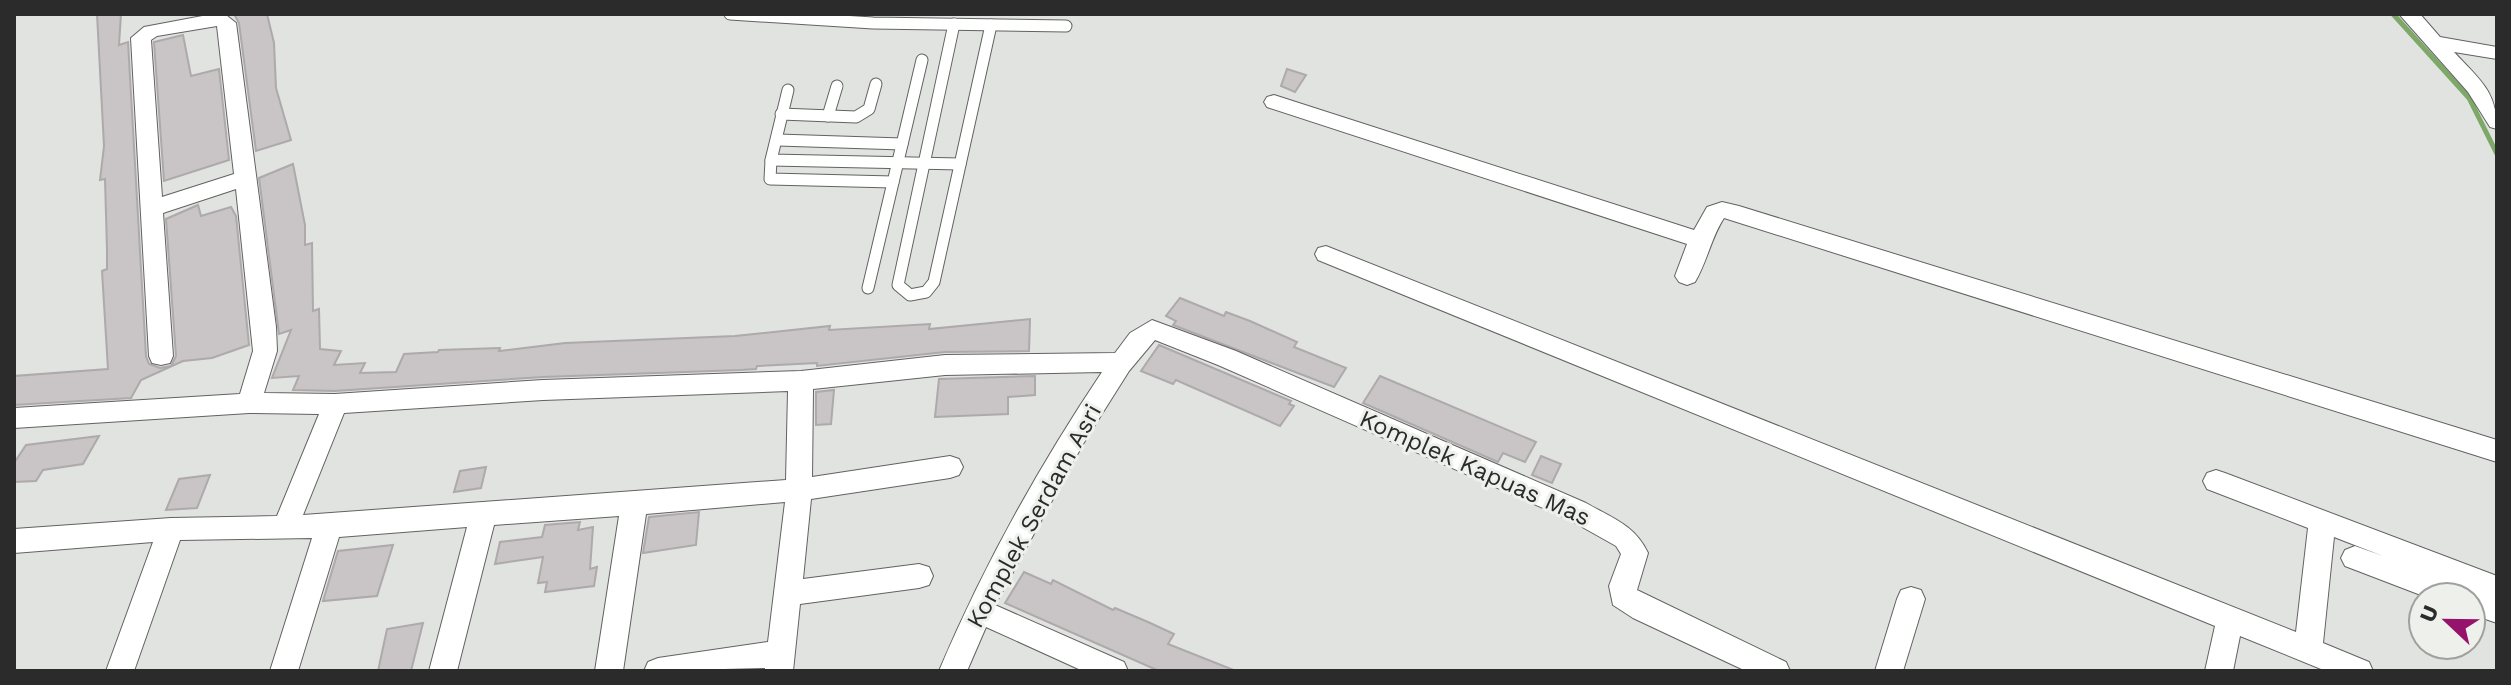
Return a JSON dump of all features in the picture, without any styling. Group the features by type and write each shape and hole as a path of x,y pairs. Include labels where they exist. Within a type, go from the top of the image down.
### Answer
{"street":[{"path":"2409,14 2475,87 2497,122"},
{"path":"161,356 141,38 151,31 219,19 226,23 265,351 249,403"},
{"path":"2435,42 2497,53"},
{"path":"1274,102 1700,240"},
{"path":"152,208 244,179"},
{"path":"1687,276 1700,240 1715,213 1722,210 2497,451"},
{"path":"1326,254 2359,671"},
{"name":"Komplek Kapuas Mas","path":"1119,362 1145,331 1162,331 1577,511 1625,538 1635,553 1623,586 1623,596 1643,609 1776,671"},
{"path":"14,418 249,403 335,404 543,390 801,381 945,365 1119,362"},
{"name":"Komplek Serdam Asri","path":"953,671 1002,565 1119,362"},
{"path":"658,671 780,662 799,490 801,381"},
{"path":"285,528 335,404"},
{"path":"14,541 171,529 329,526 634,504 799,490 950,467"},
{"path":"2216,481 2497,588"},
{"path":"609,671 634,504"},
{"path":"443,671 483,515"},
{"path":"2308,651 2322,521"},
{"path":"284,671 329,526"},
{"path":"120,671 171,529"},
{"path":"2355,558 2416,581"},
{"path":"790,593 919,576"},
{"path":"1889,671 1911,599"},
{"path":"979,611 1114,671"},
{"path":"2219,671 2230,619"}],"lane":[{"path":"730,14 1066,26"},
{"path":"954,24 898,285 905,294 913,297 922,295 934,282 991,25"},
{"path":"868,288 922,60"},
{"path":"781,114 865,114 870,109 876,84"},
{"path":"828,116 837,86"},
{"path":"788,90 771,160 770,179 893,182"},
{"path":"778,140 902,144"},
{"path":"771,160 960,164"}],"building":[{"path":"97,14 121,14 119,45 128,42 146,356 149,364 160,368 171,366 176,356 166,219 198,205 201,216 231,207 236,216 249,345 212,358 183,361 141,380 131,398 14,405 14,376 108,369 102,271 107,269 107,250 105,179 100,180 104,146"},
{"path":"234,14 267,14 274,43 276,88 291,140 256,151 239,23"},
{"path":"183,35 191,76 219,69 229,160 164,181 154,42"},
{"path":"1287,69 1306,75 1295,92 1281,86"},
{"path":"293,164 305,225 305,245 312,243 313,311 319,309 320,349 341,351 334,365 365,363 360,373 396,372 404,354 439,350 500,348 499,351 565,343 735,336 830,326 829,330 930,324 929,329 1030,319 1029,351 945,352 817,366 817,363 757,366 756,369 741,370 543,377 335,391 293,390 299,376 272,378 291,330 279,334 259,178"},
{"path":"1180,298 1224,316 1226,312 1250,321 1297,342 1294,347 1346,368 1334,387 1173,325 1176,321 1166,316"},
{"path":"1159,345 1291,401 1289,404 1294,406 1280,426 1176,380 1173,384 1141,371"},
{"path":"1035,376 1035,395 1008,397 1008,414 935,417 939,379"},
{"path":"1380,376 1536,442 1525,462 1503,453 1498,462 1363,403"},
{"path":"834,390 831,424 816,425 816,392"},
{"path":"99,436 83,464 43,470 36,481 14,482 14,463 26,445"},
{"path":"1541,456 1561,464 1552,483 1532,475"},
{"path":"486,467 481,488 454,492 460,471"},
{"path":"210,475 197,508 166,510 179,479"},
{"path":"699,512 696,545 643,553 649,517"},
{"path":"580,522 578,530 593,527 590,569 597,567 594,586 545,592 547,582 538,583 543,557 495,564 500,542 542,537 545,525"},
{"path":"393,545 377,596 323,601 338,551"},
{"path":"1024,572 1051,584 1053,580 1113,610 1115,608 1174,634 1168,644 1236,671 1159,671 1005,603"},
{"path":"423,623 411,671 378,671 387,629"}],"waterway":[{"path":"2393,14 2469,98 2497,154"}]}
